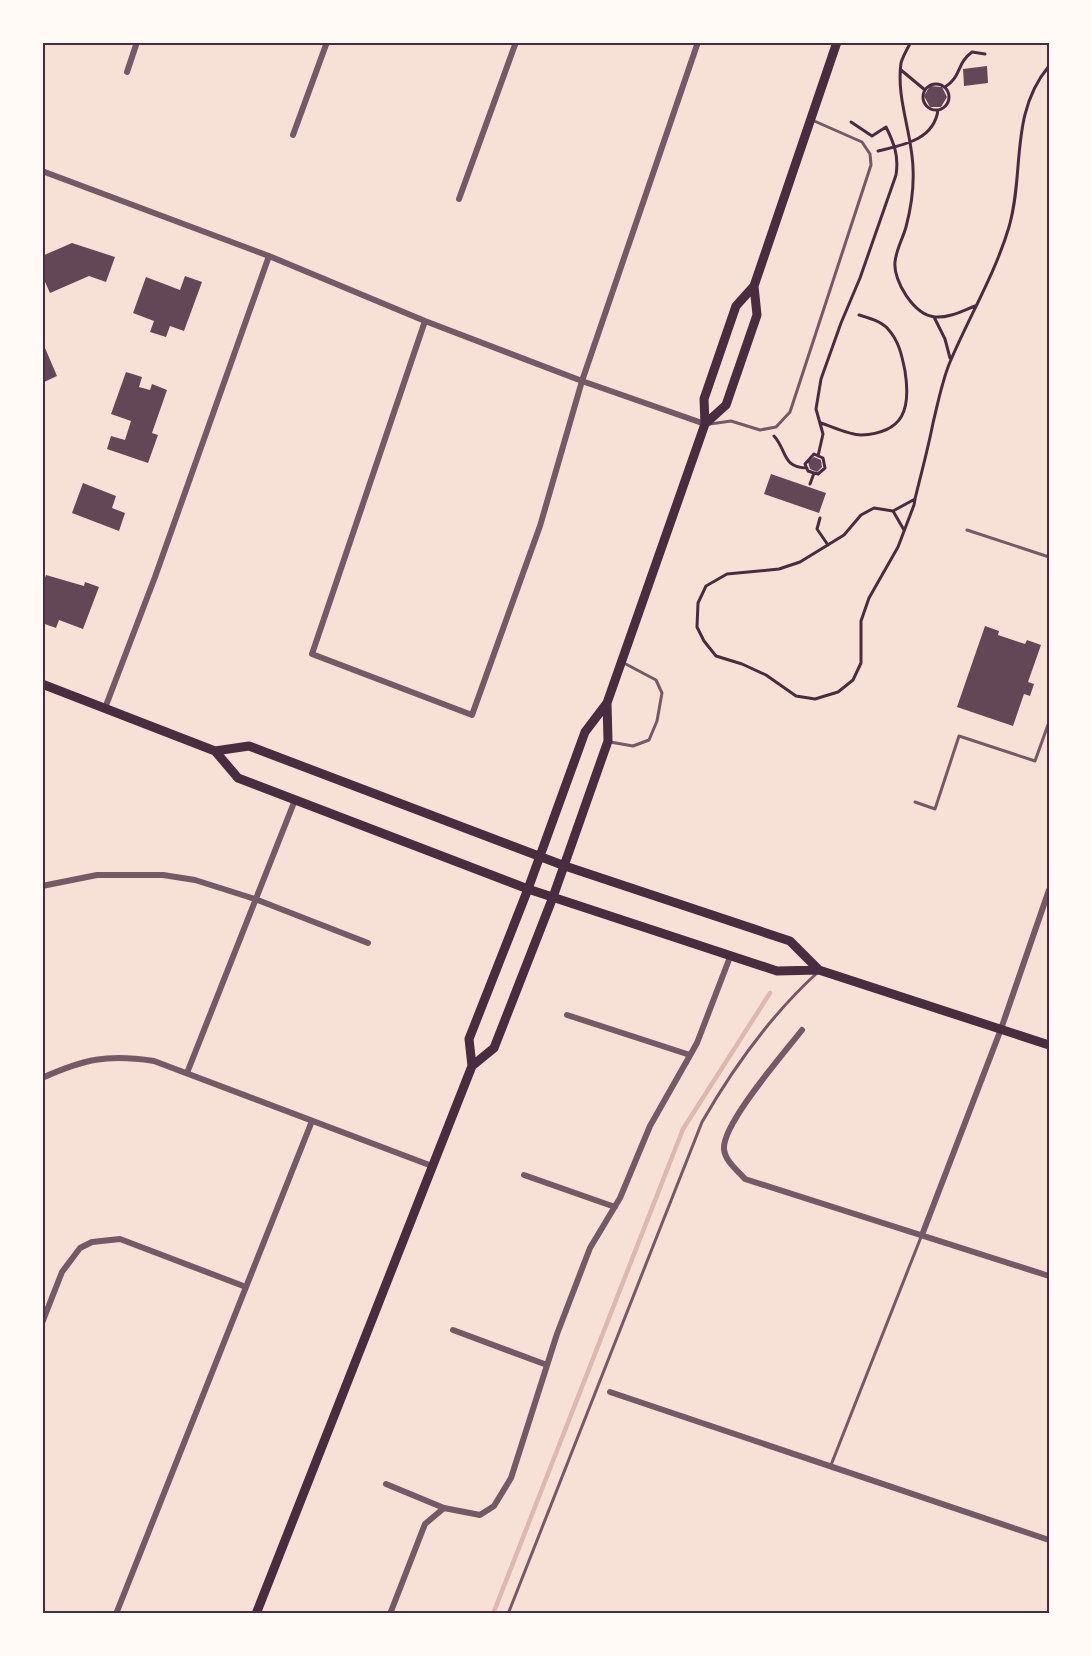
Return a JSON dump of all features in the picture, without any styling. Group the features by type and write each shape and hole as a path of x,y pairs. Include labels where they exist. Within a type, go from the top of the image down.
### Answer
{"main road":[{"path":"256,1614 472,1066 469,1039 528,889 585,732 607,703 705,424 704,399 732,316 736,306 754,286 837,42"},
{"path":"705,424 726,405 757,315 754,286"},
{"path":"42,684 215,751 238,778 528,889 730,957 777,971 819,970 1049,1045"},
{"path":"472,1066 494,1048 565,866 608,741 607,703"},
{"path":"215,751 249,746 565,866 790,941 819,970"}],"street":[{"path":"127,72 137,42"},
{"path":"293,135 327,42"},
{"path":"459,199 516,42"},
{"path":"425,321 312,654 472,715 540,526 582,381 698,42"},
{"path":"42,171 269,256 425,321 582,381 705,424"},
{"path":"105,708 155,577 269,256"},
{"path":"187,1073 295,800"},
{"path":"42,886 97,875 163,875 195,880 255,899 368,943"},
{"path":"922,1235 1000,1029 1049,890"},
{"path":"386,1484 444,1508 480,1515 494,1506 511,1478 547,1365 590,1248 615,1207 650,1126 707,1021 730,957"},
{"path":"567,1015 690,1055"},
{"path":"802,1030 738,1115 726,1136 724,1148 727,1159 745,1179 1049,1275"},
{"path":"42,1078 64,1068 94,1059 125,1057 154,1061 432,1166"},
{"path":"116,1614 312,1121"},
{"path":"524,1175 615,1207"},
{"path":"42,1323 62,1272 80,1248 92,1242 120,1239 246,1287"},
{"path":"453,1330 547,1365"},
{"path":"610,1392 1049,1540"},
{"path":"390,1614 424,1524 444,1508"}],"lane":[{"path":"705,424 731,421 760,430 776,427 790,412 871,165 870,154 862,142 810,119"},
{"path":"967,530 1049,557"},
{"path":"608,741 633,746 649,740 657,722 662,693 656,680 621,662"},
{"path":"915,802 935,809 959,736 1035,761 1049,722"},
{"path":"508,1614 702,1122 722,1086 790,997 819,970"},
{"path":"830,1466 922,1235"}],"path":[{"path":"911,42 902,60 901,70 902,98 911,143 913,168 911,202 895,260 895,270 899,285 911,302 934,317 945,339 951,360"},
{"path":"945,87 954,81 964,58 972,52 985,54"},
{"path":"915,499 893,511 874,508 861,515 844,535 800,562 779,569 727,574 706,586 698,603 697,627 704,641 716,656 766,675 795,696 815,699 838,692 853,680 861,663 861,621 869,598 898,547 915,499 939,397 951,360 1000,256 1010,224 1018,181 1019,135 1024,113 1032,91 1049,66"},
{"path":"901,70 925,90"},
{"path":"929,84 945,87 950,97 943,110 928,110 921,97 929,84"},
{"path":"870,154 911,143 935,123 938,110"},
{"path":"818,456 823,434 816,409 821,379 860,278 896,175 898,162 895,147 886,126 872,136 851,122"},
{"path":"934,317 955,314 976,305"},
{"path":"820,423 859,435 878,432 893,427 903,415 908,402 897,341 887,327 859,315"},
{"path":"768,436 776,436 789,464 807,468"},
{"path":"814,454 818,456 823,458 825,468 818,474 808,471 805,464 814,454"},
{"path":"810,484 814,473"},
{"path":"893,511 904,530"},
{"path":"820,518 817,529 828,545"}],"building":[{"path":"987,66 988,83 964,86 963,69"},
{"path":"930,86 942,87 947,97 941,107 930,107 924,96"},
{"path":"72,243 115,257 106,282 89,276 50,293 42,275 42,256"},
{"path":"185,276 202,282 184,331 170,326 166,337 150,332 154,321 133,313 146,277 180,290"},
{"path":"42,341 57,376 42,383"},
{"path":"126,372 142,377 139,387 150,390 152,384 167,390 152,433 158,435 148,463 107,449 111,436 125,440 131,421 111,414"},
{"path":"814,457 821,460 822,467 817,472 810,469 808,462"},
{"path":"771,474 826,493 819,513 764,494"},
{"path":"83,483 116,496 112,508 125,513 119,531 72,513"},
{"path":"46,575 84,586 85,582 99,587 83,629 59,620 56,628 42,623 42,585"},
{"path":"985,626 999,631 998,635 1025,644 1027,640 1041,645 1028,682 1034,684 1030,696 1024,694 1013,726 957,707"}],"waterway":[{"path":"493,1614 683,1129 770,993"}]}
